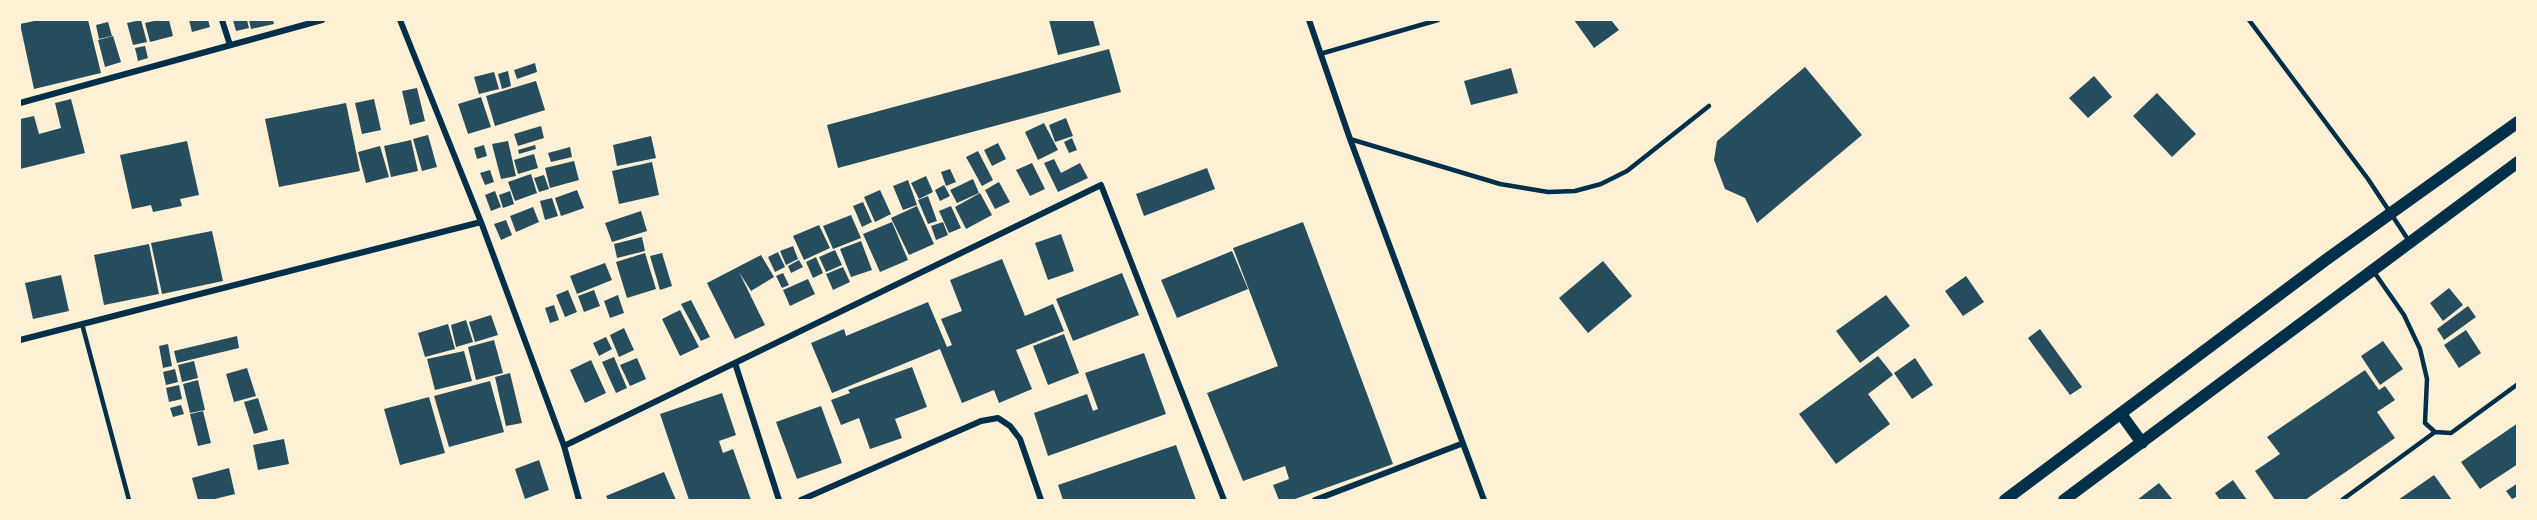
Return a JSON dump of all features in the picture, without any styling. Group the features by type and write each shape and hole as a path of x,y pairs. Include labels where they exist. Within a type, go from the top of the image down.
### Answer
{"main road":[{"path":"2005,501 2517,122"},
{"path":"2064,501 2517,162"},
{"path":"2121,414 2142,443"}],"street":[{"path":"222,20 230,45"},
{"path":"20,103 322,20"},
{"path":"400,20 481,222 564,446 579,501"},
{"path":"1309,20 1350,139 1484,501"},
{"path":"564,446 1101,185 1224,501"},
{"path":"20,339 481,222"},
{"path":"735,363 779,501"},
{"path":"801,501 981,421 998,418 1010,426 1020,439 1041,501"},
{"path":"1315,501 1461,444"}],"lane":[{"path":"1320,54 1438,20"},
{"path":"2249,20 2392,213 2410,243"},
{"path":"1350,139 1500,184 1548,192 1575,191 1601,184 1627,171 1709,106"},
{"path":"2372,270 2404,315 2420,349 2427,379 2425,423 2435,432 2451,433 2517,384"},
{"path":"82,324 129,501"},
{"path":"2342,501 2435,432"}],"building":[{"path":"39,20 88,20 101,73 34,89 20,24"},
{"path":"141,20 147,42 133,45 127,23"},
{"path":"169,20 173,36 150,42 145,23"},
{"path":"189,20 208,20 210,27 192,32"},
{"path":"233,20 247,20 249,28 236,31"},
{"path":"249,20 273,20 274,24 251,29"},
{"path":"1049,20 1093,20 1100,45 1058,55"},
{"path":"1574,20 1611,20 1619,30 1594,48"},
{"path":"108,22 112,36 99,39 96,25"},
{"path":"113,36 121,62 105,67 98,40"},
{"path":"145,46 148,58 138,61 135,48"},
{"path":"1109,49 1121,92 838,168 827,125"},
{"path":"535,63 537,72 517,79 514,70"},
{"path":"1805,67 1862,135 1757,223 1745,198 1725,189 1714,160 1717,141"},
{"path":"1511,68 1518,93 1471,105 1464,81"},
{"path":"508,71 511,86 502,89 498,74"},
{"path":"494,72 499,89 479,94 474,77"},
{"path":"2094,76 2112,97 2088,118 2069,98"},
{"path":"536,81 545,110 495,126 486,96"},
{"path":"417,88 425,121 410,125 402,91"},
{"path":"2157,93 2196,134 2172,157 2133,116"},
{"path":"481,97 491,127 468,134 458,104"},
{"path":"71,99 85,153 20,169 20,119 34,116 39,134 61,128 55,103"},
{"path":"374,99 381,130 362,134 355,103"},
{"path":"346,103 360,171 279,187 265,119"},
{"path":"1066,118 1073,136 1055,142 1049,125"},
{"path":"1044,123 1058,150 1038,160 1025,132"},
{"path":"541,126 544,138 518,146 514,134"},
{"path":"428,135 437,167 422,171 413,139"},
{"path":"651,136 656,158 617,166 613,145"},
{"path":"1072,138 1077,150 1069,153 1064,142"},
{"path":"411,140 418,171 391,177 384,146"},
{"path":"187,141 199,195 180,199 182,206 153,212 151,205 132,209 120,155"},
{"path":"508,141 516,176 501,179 492,144"},
{"path":"998,143 1006,159 992,166 984,150"},
{"path":"484,145 487,156 477,159 474,148"},
{"path":"535,145 536,149 519,154 518,150"},
{"path":"380,146 389,177 366,183 358,152"},
{"path":"570,147 572,157 551,162 548,153"},
{"path":"978,151 993,180 982,186 966,157"},
{"path":"534,154 538,168 518,174 514,160"},
{"path":"1054,159 1061,173 1080,163 1088,178 1058,192 1044,163"},
{"path":"574,161 579,180 550,188 545,168"},
{"path":"652,162 659,195 619,204 612,171"},
{"path":"1032,163 1045,189 1030,196 1016,170"},
{"path":"1207,168 1215,189 1144,216 1136,194"},
{"path":"950,169 956,182 946,186 941,172"},
{"path":"490,170 494,182 485,185 480,173"},
{"path":"531,174 537,193 515,201 508,182"},
{"path":"544,175 549,189 539,192 534,178"},
{"path":"926,176 933,192 919,199 911,183"},
{"path":"973,179 979,193 957,203 950,190"},
{"path":"908,180 917,205 903,210 893,186"},
{"path":"999,182 1010,202 995,209 985,190"},
{"path":"944,185 950,196 940,201 935,190"},
{"path":"577,190 584,208 561,216 555,198"},
{"path":"880,190 891,214 875,222 864,197"},
{"path":"495,191 501,207 491,211 485,195"},
{"path":"510,191 514,204 503,208 499,195"},
{"path":"980,193 992,215 966,229 955,207"},
{"path":"928,196 937,221 928,224 918,200"},
{"path":"552,198 558,216 545,220 540,201"},
{"path":"863,202 872,222 862,227 853,206"},
{"path":"917,206 934,244 909,255 891,218"},
{"path":"951,206 961,228 949,233 939,211"},
{"path":"533,207 539,222 516,232 510,216"},
{"path":"641,211 647,231 612,242 605,223"},
{"path":"851,215 861,238 833,249 823,226"},
{"path":"506,220 512,235 501,240 494,224"},
{"path":"892,222 908,260 880,272 863,234"},
{"path":"943,222 948,235 936,240 931,226"},
{"path":"1303,222 1393,464 1292,500 1279,500 1273,485 1289,479 1285,466 1243,481 1207,393 1278,366 1233,248"},
{"path":"819,225 830,248 804,260 793,236"},
{"path":"212,231 223,281 162,294 151,243"},
{"path":"1061,234 1074,271 1048,280 1035,243"},
{"path":"642,237 645,251 617,258 614,244"},
{"path":"861,241 872,270 851,277 840,249"},
{"path":"149,244 159,294 104,305 94,255"},
{"path":"793,246 798,259 786,265 780,251"},
{"path":"835,250 842,265 826,272 819,257"},
{"path":"1232,251 1248,289 1177,318 1161,280"},
{"path":"778,252 785,267 775,272 768,257"},
{"path":"645,253 656,289 627,298 616,262"},
{"path":"662,253 672,286 660,290 650,256"},
{"path":"761,255 774,277 751,291 739,272 765,325 735,339 707,283"},
{"path":"816,257 823,273 813,278 806,262"},
{"path":"1002,259 1025,316 1053,304 1064,331 1016,350 1032,389 999,403 994,390 962,403 940,349 832,393 811,343 844,329 846,336 928,302 947,347 952,345 941,319 962,311 950,280"},
{"path":"799,260 803,267 791,273 788,266"},
{"path":"1603,261 1632,296 1588,333 1559,298"},
{"path":"605,263 612,280 577,294 570,276"},
{"path":"843,267 850,282 833,290 826,274"},
{"path":"783,273 789,285 782,288 776,276"},
{"path":"1122,273 1139,315 1073,341 1056,299"},
{"path":"61,275 69,311 33,319 25,283"},
{"path":"1966,276 1984,302 1963,316 1945,291"},
{"path":"808,279 815,294 790,306 783,290"},
{"path":"2449,288 2463,305 2443,321 2430,303"},
{"path":"568,290 577,312 565,317 556,295"},
{"path":"594,290 600,306 584,312 578,296"},
{"path":"618,295 624,313 610,318 604,301"},
{"path":"1886,295 1910,326 1860,363 1836,331"},
{"path":"691,300 710,337 701,341 681,304"},
{"path":"554,305 559,320 550,323 545,308"},
{"path":"2468,306 2476,317 2444,340 2437,329"},
{"path":"680,310 699,347 680,356 662,319"},
{"path":"491,315 498,335 475,342 469,322"},
{"path":"466,320 473,342 456,347 451,325"},
{"path":"448,324 455,349 425,357 418,333"},
{"path":"624,328 634,350 619,357 610,335"},
{"path":"2040,329 2082,387 2070,395 2028,338"},
{"path":"2466,330 2481,353 2459,368 2444,345"},
{"path":"1064,334 1079,373 1048,385 1033,346"},
{"path":"237,336 239,348 177,363 174,351"},
{"path":"606,337 612,349 599,356 593,343"},
{"path":"494,340 503,373 476,380 468,347"},
{"path":"2383,341 2403,369 2380,385 2361,356"},
{"path":"168,344 172,366 163,368 159,346"},
{"path":"464,351 472,381 435,390 427,359"},
{"path":"1144,353 1166,414 1048,456 1034,413 1087,394 1093,411 1098,409 1085,373"},
{"path":"1878,356 1893,375 1868,394 1890,424 1836,464 1799,414"},
{"path":"614,357 627,388 616,393 602,362"},
{"path":"637,358 646,379 630,386 620,365"},
{"path":"1915,358 1933,385 1912,399 1894,373"},
{"path":"591,360 606,393 585,403 570,370"},
{"path":"194,361 198,378 182,382 178,365"},
{"path":"912,367 927,407 895,419 902,438 870,449 859,418 841,425 831,400 850,393 848,390"},
{"path":"247,368 256,396 234,402 226,374"},
{"path":"175,369 178,382 166,385 163,372"},
{"path":"2365,370 2379,390 2385,386 2395,400 2377,412 2395,438 2305,500 2275,500 2255,471 2280,454 2267,437"},
{"path":"510,373 522,423 506,426 495,377"},
{"path":"198,380 205,410 190,413 183,384"},
{"path":"490,381 504,432 449,447 434,396"},
{"path":"179,385 182,399 169,402 166,388"},
{"path":"722,393 736,435 719,441 723,453 733,449 751,500 689,500 660,414"},
{"path":"429,397 445,453 400,465 384,409"},
{"path":"258,398 268,430 254,434 244,402"},
{"path":"181,405 184,414 173,417 170,408"},
{"path":"821,406 842,463 797,479 776,422"},
{"path":"203,411 211,443 198,446 190,414"},
{"path":"2518,423 2518,464 2480,489 2461,462"},
{"path":"284,439 289,464 258,470 253,445"},
{"path":"1176,445 1196,500 1063,500 1058,485"},
{"path":"539,460 549,490 525,499 515,469"},
{"path":"229,468 235,494 211,500 198,500 192,478"},
{"path":"664,472 676,500 608,500 606,496"},
{"path":"2434,475 2452,500 2398,500"},
{"path":"2233,480 2247,500 2220,500 2215,493"},
{"path":"2159,483 2173,500 2137,500"},
{"path":"2518,483 2518,496 2512,499 2506,491"}]}
